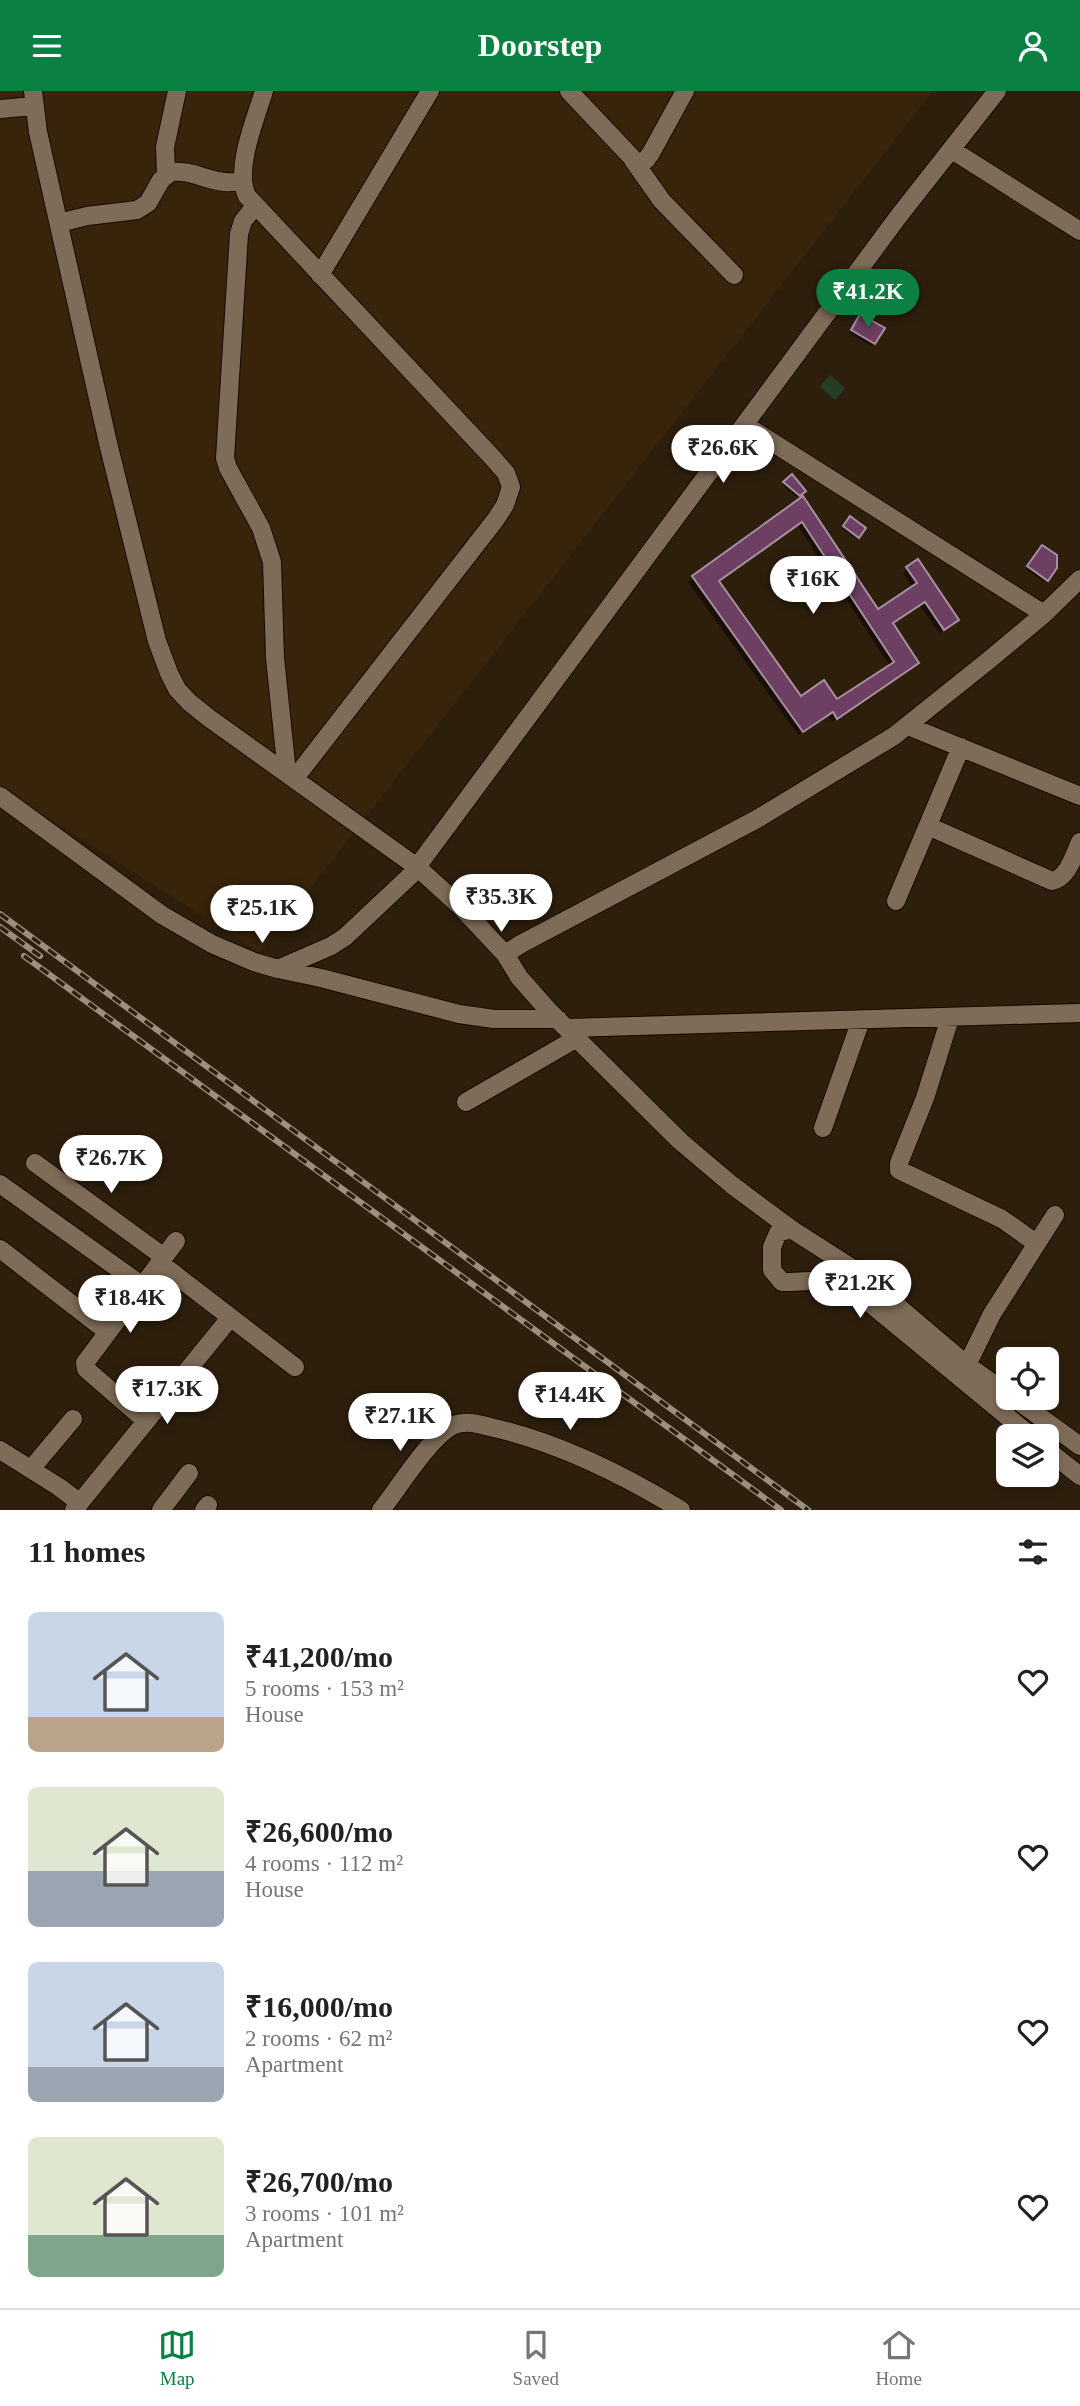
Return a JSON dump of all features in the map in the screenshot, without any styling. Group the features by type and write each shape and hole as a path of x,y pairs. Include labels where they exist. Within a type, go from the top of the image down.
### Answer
{"street":[{"path":"59,223 87,216 137,210 148,203 166,174 165,147 177,91"},
{"path":"264,91 244,162 242,181 247,196 491,456 506,473 511,488 496,519 291,775"},
{"path":"320,275 430,91"},
{"path":"569,91 633,160 662,201 734,275"},
{"path":"633,160 637,163 646,160 685,91"},
{"path":"278,969 345,937 403,884 417,867 898,217 997,91"},
{"path":"0,109 33,99 130,534 155,631 177,689 189,702 417,867 461,907 505,954 519,977 680,1141 790,1229 855,1270 996,1385"},
{"path":"952,150 1080,231"},
{"path":"166,174 177,171 225,183 242,181"},
{"path":"255,206 243,221 239,234 225,458 271,552 276,670 291,775"},
{"path":"744,425 1044,614"},
{"path":"505,954 758,819 908,726 1044,614 1080,579"},
{"path":"908,726 1080,796"},
{"path":"896,901 961,747"},
{"path":"0,796 162,915 212,944 278,969 459,1014 567,1028 1080,1013"},
{"path":"928,826 1052,880 1058,880 1063,875 1080,842"},
{"path":"950,1018 925,1098 899,1163 899,1170 1002,1219 1036,1243"},
{"path":"823,1128 860,1020"},
{"path":"466,1102 567,1028"},
{"path":"35,1163 295,1367"},
{"path":"0,1184 144,1287"},
{"path":"972,1368 992,1314 1055,1215"},
{"path":"790,1229 778,1233 772,1247 772,1270 782,1282 799,1283 827,1279 849,1286 1016,1424"},
{"path":"146,1421 84,1367 176,1241"},
{"path":"0,1248 108,1332"},
{"path":"0,1450 31,1469 77,1507 230,1318"},
{"path":"1030,1410 1080,1446"},
{"path":"31,1469 73,1419"},
{"path":"381,1510 432,1443 449,1427 474,1423 533,1438 617,1474 681,1510"},
{"path":"1059,1459 1080,1476"},
{"path":"161,1510 189,1473"}],"shaded area":[{"path":"0,91 933,91 260,953 0,787"}],"green space":[{"path":"830,375 845,388 835,400 820,387"}],"building":[{"path":"860,314 885,328 875,344 851,330"},
{"path":"792,474 806,491 800,496 783,482"},
{"path":"803,496 878,609 917,583 906,567 918,559 959,620 944,630 925,602 893,623 919,663 837,719 833,712 803,732 692,576","holes":["802,522 894,662 837,699 824,680 801,696 719,581"]},
{"path":"850,516 866,528 859,538 843,526"},
{"path":"1042,545 1057,555 1057,568 1048,581 1027,566"}],"railway":[{"path":"0,914 808,1510"},
{"path":"0,927 40,956"},
{"path":"24,956 781,1510"}]}
